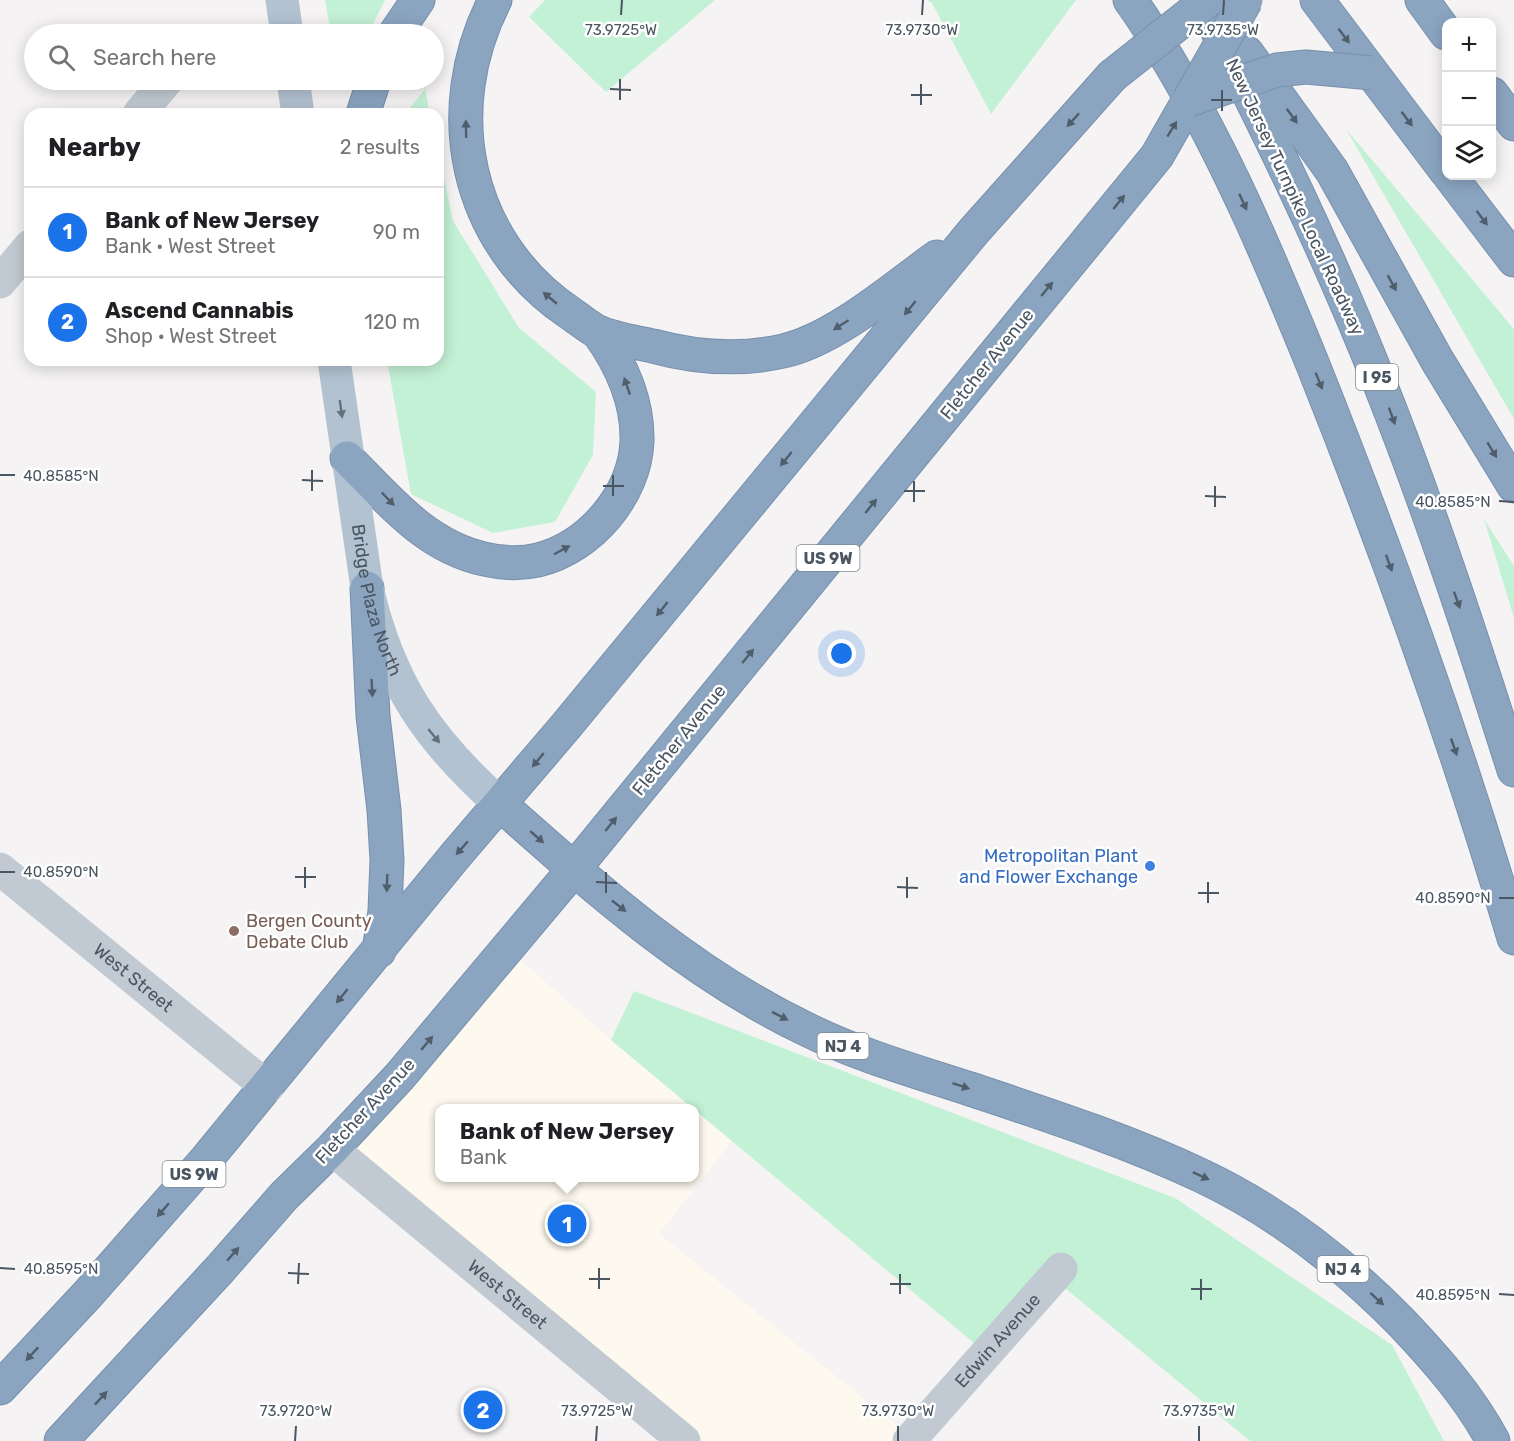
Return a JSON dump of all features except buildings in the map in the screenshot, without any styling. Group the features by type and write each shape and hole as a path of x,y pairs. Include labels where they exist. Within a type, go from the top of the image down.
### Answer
{"highway":[{"path":"402,24 418,0"},
{"path":"495,0 483,22 472,59 467,88 465,132 473,179 493,228 519,267 550,298 598,332 681,353 714,358 746,357 786,351 842,326 974,231"},
{"path":"1130,0 1151,31 1199,114 1286,299 1360,485 1426,663 1514,938"},
{"name":"New Jersey Turnpike Local Roadway","path":"1202,0 1290,178 1380,384 1470,637 1514,770"},
{"path":"1209,0 1332,171 1437,360 1514,486"},
{"name":"US 9W","path":"0,1388 147,1228 267,1087 455,856 974,231 1112,76 1209,0"},
{"name":"Fletcher Avenue","path":"62,1441 284,1196 332,1149 400,1076 574,869 1155,158 1246,0"},
{"path":"1317,0 1442,166"},
{"path":"1422,0 1442,28"},
{"path":"1190,100 1277,70 1306,67 1372,72"},
{"path":"365,108 371,90"},
{"path":"1496,101 1514,124"},
{"path":"1453,180 1514,260"},
{"path":"348,458 407,518 436,540 483,559 517,563 538,560 556,553 593,529 608,514 619,500 634,460 636,429 631,397 618,365 598,332"},
{"path":"368,588 373,716 384,810 387,860 385,911 379,951"},
{"name":"NJ 4","path":"500,804 620,907 733,990 807,1030 888,1063 972,1089 1135,1147 1203,1177 1284,1224 1353,1277 1416,1338 1469,1401 1493,1441"}],"main road":[{"path":"282,0 285,24"},
{"path":"294,90 297,108"},
{"name":"Bridge Plaza North","path":"335,366 368,588 375,620 386,652 398,681 414,709 455,762 500,804"}],"street":[{"path":"144,108 159,90"},
{"path":"0,282 24,253"},
{"name":"West Street","path":"0,869 267,1087"},
{"name":"West Street","path":"332,1149 684,1441"},
{"name":"Edwin Avenue","path":"909,1441 1061,1269"}],"shaded area":[{"path":"506,947 611,1040 688,1104 435,1104 435,1182 699,1182 699,1113 732,1141 659,1234 912,1437 909,1441 684,1441 332,1149"}],"green space":[{"path":"325,0 385,0 373,24 329,24"},
{"path":"545,0 715,0 606,92 529,17"},
{"path":"927,0 1076,0 991,114 932,3"},
{"path":"424,90 425,90 429,108 410,108"},
{"path":"1346,129 1514,329 1514,419"},
{"path":"444,178 453,221 519,328 596,392 593,455 555,522 493,533 411,494 388,366 444,366"},
{"path":"1484,519 1514,566 1514,618"},
{"path":"634,991 1175,1198 1392,1345 1444,1441 1250,1441 1053,1278 986,1353 699,1113 699,1104 688,1104 611,1040"}],"place":[{"name":"Metropolitan Plant and Flower Exchange","path":"1150,866"},
{"name":"Bergen County Debate Club","path":"234,931"},
{"name":"Bank of New Jersey","path":"567,1224"},
{"name":"Ascend Cannabis","path":"483,1410"}]}
